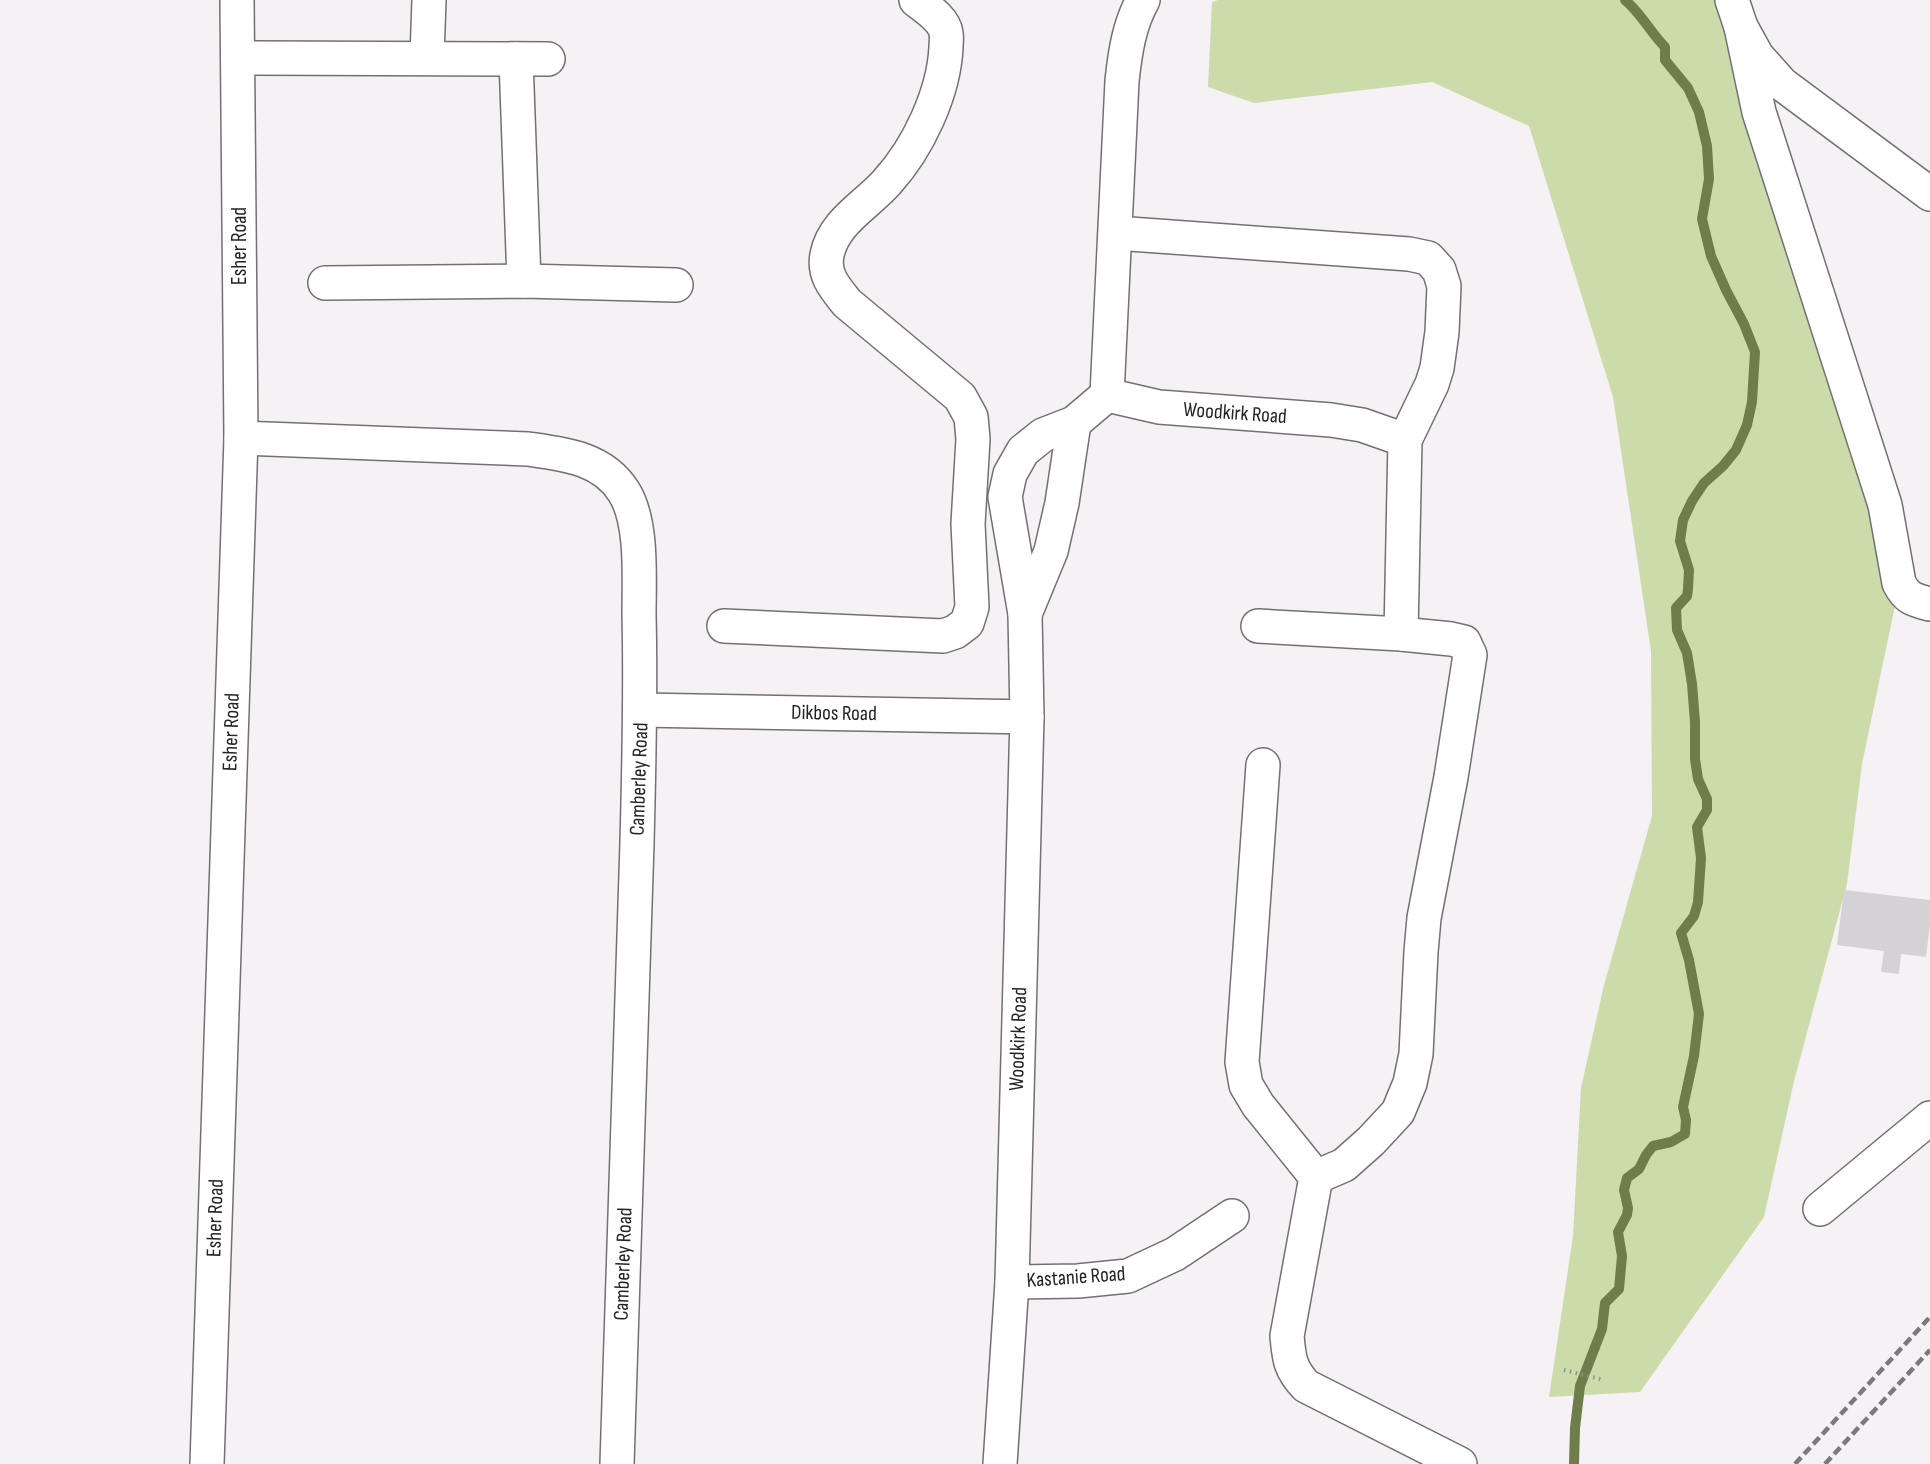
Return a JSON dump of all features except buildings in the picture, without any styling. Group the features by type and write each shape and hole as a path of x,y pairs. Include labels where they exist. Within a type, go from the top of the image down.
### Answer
{"street":[{"name":"Esher Road","path":"207,1464 241,438 237,0"},
{"path":"428,57 429,0"},
{"path":"724,626 943,636 956,632 967,623 972,607 968,524 973,439 971,417 960,397 847,303 831,284 826,266 828,252 837,232 856,210 887,183 913,148 928,117 943,72 946,32 937,18 916,0"},
{"path":"1107,395 1125,47 1136,12 1143,0"},
{"path":"1736,13 1757,56 1782,84 1930,194"},
{"path":"1736,13 1759,112 1885,505 1899,583 1904,593 1915,600 1930,604"},
{"path":"238,58 548,59"},
{"path":"516,59 524,281"},
{"path":"1116,233 1409,254 1428,258 1439,270 1444,286 1442,332 1437,368 1432,384 1405,440 1401,634"},
{"path":"325,283 524,281 676,285"},
{"name":"Woodkirk Road","path":"1000,1464 1012,1282 1027,717 1025,614 1005,497 1010,474 1023,451 1043,435 1074,423 1107,395 1159,407 1331,420 1362,425 1405,440"},
{"name":"Woodkirk Road","path":"1025,614 1051,551 1062,503 1074,423"},
{"name":"Camberley Road","path":"241,438 528,449 562,453 589,462 606,471 624,492 635,522 638,555 641,710 617,1464"},
{"path":"1258,626 1401,634 1464,642 1470,655 1451,777 1424,918 1416,1054 1410,1083 1398,1112 1371,1141 1344,1165 1316,1177"},
{"name":"Dikbos Road","path":"641,710 1027,717"},
{"path":"1263,765 1242,1062 1246,1085 1258,1105 1316,1177 1287,1336 1288,1355 1293,1372 1306,1386 1460,1464"},
{"path":"1820,1209 1930,1118"},
{"name":"Kastanie Road","path":"1012,1282 1078,1281 1128,1276 1175,1254 1232,1216"}],"path":[{"path":"1564,1370 1604,1380"}],"green space":[{"path":"1218,0 1716,0 1806,261 1898,591 1862,764 1847,884 1794,1081 1764,1217 1640,1392 1549,1397 1573,1236 1581,1088 1604,985 1652,816 1651,651 1613,397 1529,126 1432,82 1254,103 1208,87 1212,2"}],"waterway":[{"path":"1574,1464 1580,1386 1602,1329 1605,1303 1619,1289 1622,1256 1618,1232 1627,1215 1628,1208 1624,1190 1627,1178 1639,1169 1653,1146 1671,1142 1685,1134 1686,1120 1683,1107 1694,1056 1699,1014 1689,960 1681,933 1694,916 1698,902 1701,858 1697,827 1707,810 1707,799 1698,779 1695,759 1695,722 1687,653 1677,630 1676,608 1687,596 1689,570 1680,541 1683,520 1692,501 1704,483 1723,466 1736,450 1747,425 1752,402 1755,352 1711,256 1702,219 1709,179 1707,146 1699,112 1688,88 1665,60 1665,47 1625,0"}],"railway":[{"path":"1795,1464 1930,1317"},
{"path":"1825,1464 1930,1350"}]}
